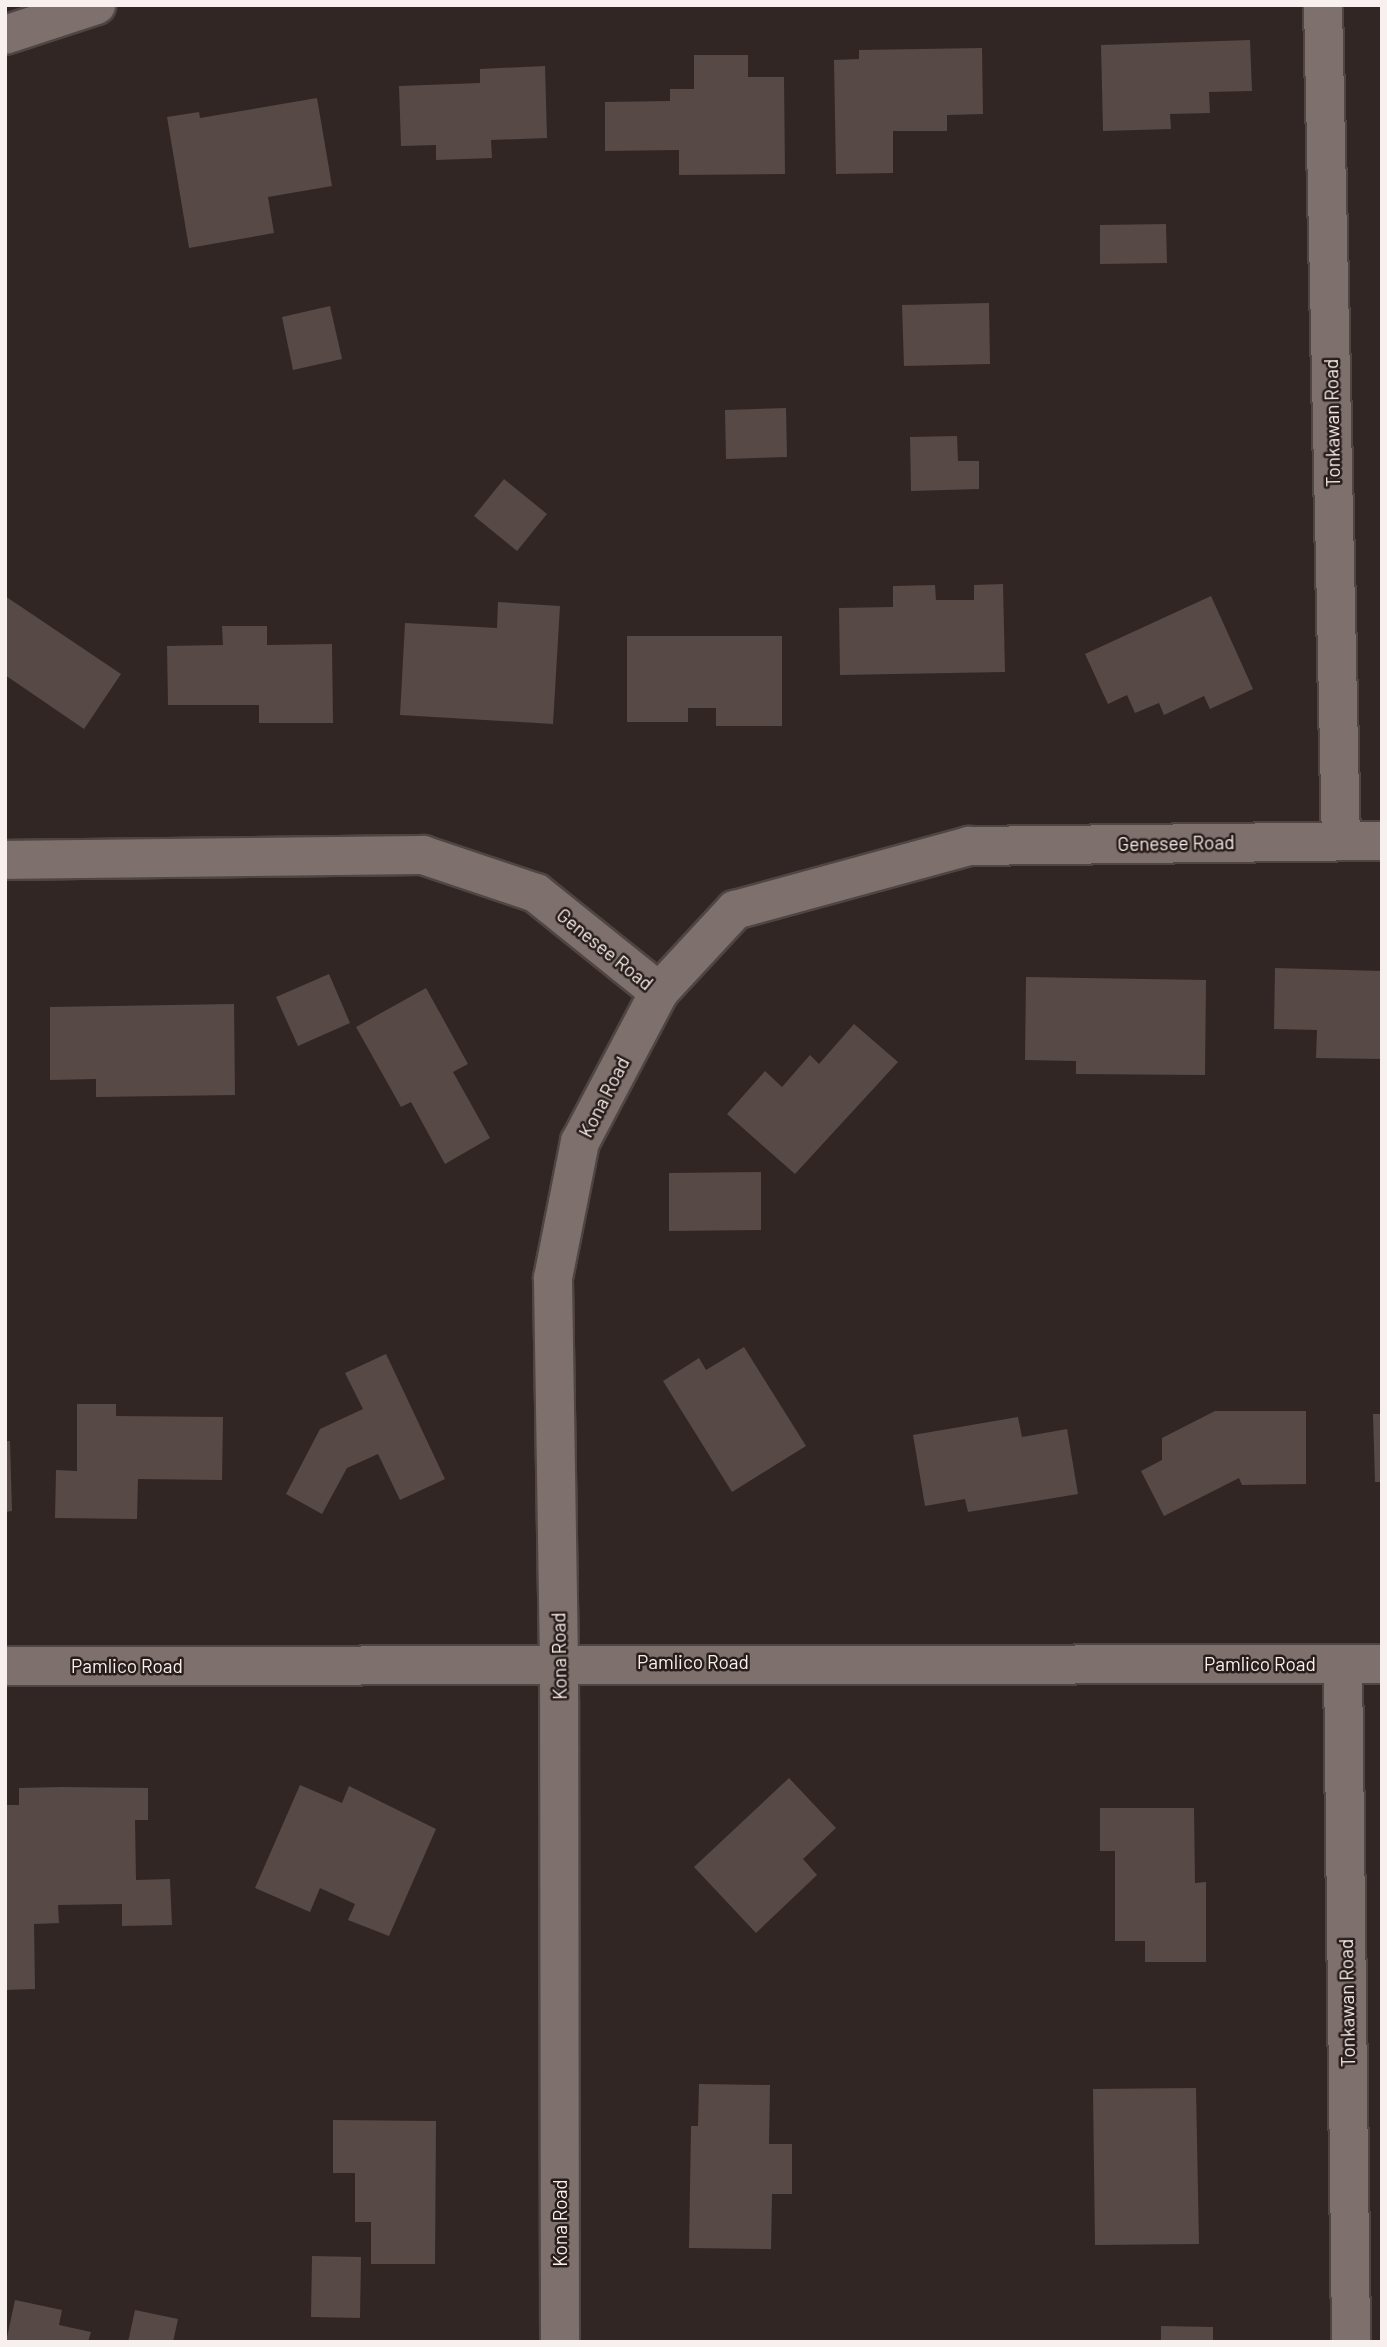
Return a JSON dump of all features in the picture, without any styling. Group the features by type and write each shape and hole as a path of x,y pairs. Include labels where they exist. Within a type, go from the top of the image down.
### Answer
{"street":[{"path":"5,35 96,5"},
{"name":"Tonkawan Road","path":"1323,5 1341,841"},
{"name":"Genesee Road","path":"5,860 423,855 536,893 659,992 735,911 968,846 1382,841"},
{"name":"Kona Road","path":"560,2342 559,1662 553,1278 580,1142 659,992"},
{"name":"Pamlico Road","path":"5,1667 559,1662 1382,1664"},
{"name":"Tonkawan Road","path":"1343,1664 1351,2342"}],"building":[{"path":"1250,40 1252,91 1209,92 1210,113 1170,114 1171,129 1103,131 1101,45"},
{"path":"982,48 983,114 947,115 947,131 893,131 893,173 836,174 834,60 859,59 859,50"},
{"path":"694,55 748,55 748,77 784,77 785,174 679,175 679,150 605,151 605,102 670,101 670,89 694,89"},
{"path":"545,66 547,138 491,140 492,158 436,160 436,145 401,146 399,86 480,83 480,69"},
{"path":"317,98 332,186 268,197 274,233 189,248 167,117 199,112 200,118"},
{"path":"1166,224 1167,263 1100,264 1100,225"},
{"path":"989,303 990,364 904,366 902,305"},
{"path":"330,306 342,359 293,370 282,317"},
{"path":"786,408 787,457 726,459 725,410"},
{"path":"957,436 958,461 979,461 979,489 911,491 910,437"},
{"path":"504,479 547,514 517,551 474,516"},
{"path":"1003,584 1005,672 840,675 839,608 893,607 893,586 935,585 936,600 974,600 974,585"},
{"path":"5,596 121,674 84,729 5,675"},
{"path":"1211,596 1253,689 1210,709 1204,696 1164,715 1159,703 1135,713 1127,695 1108,704 1085,654"},
{"path":"498,602 560,606 553,724 400,715 405,623 497,628"},
{"path":"222,626 267,626 267,645 332,644 333,723 259,723 259,705 168,705 167,646 223,645"},
{"path":"627,636 782,636 782,726 716,726 716,708 688,708 688,722 627,722"},
{"path":"1275,968 1382,971 1382,1059 1316,1058 1317,1030 1274,1029"},
{"path":"329,974 350,1023 298,1046 276,997"},
{"path":"1026,977 1206,980 1205,1075 1076,1074 1076,1061 1025,1060"},
{"path":"426,988 468,1064 453,1072 490,1138 445,1164 411,1102 401,1107 356,1027"},
{"path":"234,1004 235,1095 96,1097 96,1079 50,1080 50,1007"},
{"path":"854,1024 898,1062 795,1174 727,1114 765,1071 782,1087 810,1055 819,1064"},
{"path":"761,1172 761,1230 669,1231 669,1173"},
{"path":"744,1347 806,1446 732,1492 663,1381 699,1358 706,1370"},
{"path":"386,1354 445,1479 400,1500 378,1454 347,1468 322,1514 286,1494 320,1429 363,1409 345,1373"},
{"path":"77,1404 116,1404 116,1416 223,1417 222,1480 138,1479 137,1519 55,1518 56,1470 77,1471"},
{"path":"1215,1411 1306,1411 1306,1484 1242,1485 1239,1478 1164,1516 1141,1471 1162,1460 1162,1438"},
{"path":"1373,1414 1382,1414 1382,1482 1375,1482"},
{"path":"1018,1417 1022,1437 1067,1429 1078,1494 968,1512 965,1499 925,1506 913,1435"},
{"path":"5,1441 10,1441 12,1511 5,1512"},
{"path":"789,1778 836,1828 803,1859 817,1875 756,1933 694,1867"},
{"path":"300,1785 342,1803 349,1786 436,1829 389,1936 348,1920 355,1904 320,1888 310,1912 255,1888"},
{"path":"19,1788 148,1788 148,1820 135,1820 136,1880 170,1879 172,1925 122,1926 122,1904 58,1905 59,1923 34,1924 35,1989 5,1990 5,1805 19,1805"},
{"path":"1100,1808 1194,1808 1195,1883 1206,1882 1206,1962 1145,1962 1145,1941 1115,1941 1115,1851 1100,1851"},
{"path":"699,2084 770,2085 769,2144 792,2144 792,2194 772,2194 771,2249 689,2248 691,2126 698,2126"},
{"path":"1196,2088 1199,2244 1095,2245 1093,2089"},
{"path":"333,2120 436,2121 435,2264 371,2264 371,2222 355,2222 355,2173 333,2173"},
{"path":"312,2256 361,2257 360,2318 311,2317"},
{"path":"15,2300 62,2310 59,2325 91,2332 88,2342 6,2342"},
{"path":"135,2310 178,2319 173,2342 128,2342"},
{"path":"1161,2326 1213,2327 1213,2342 1161,2342"}]}
